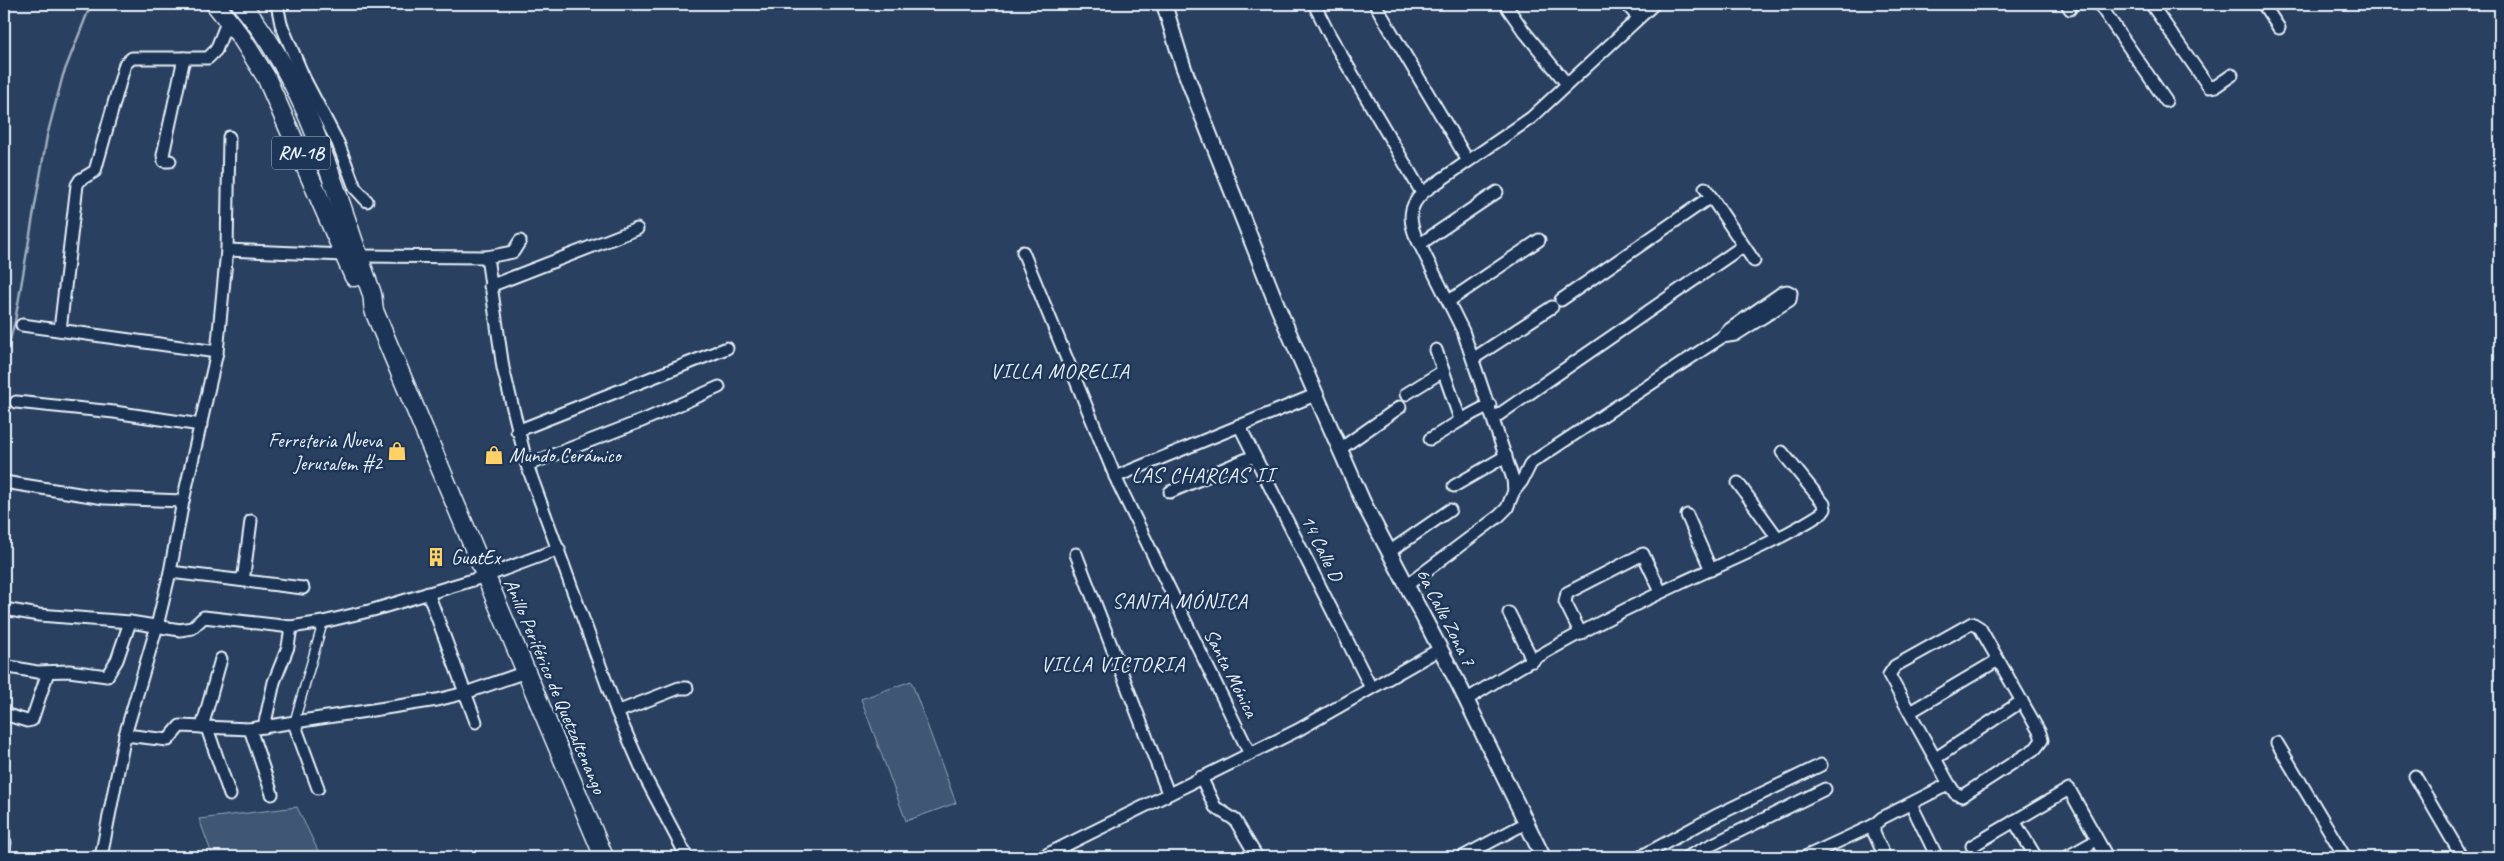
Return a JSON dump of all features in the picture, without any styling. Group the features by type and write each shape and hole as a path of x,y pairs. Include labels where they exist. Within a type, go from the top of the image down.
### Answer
{"highway":[{"name":"Anillo Periférico de Quetzaltenango","path":"215,4 254,55 266,76 351,256 373,294 373,309 604,857"},
{"name":"Anillo Periférico de Quetzaltenango","path":"242,4 265,35 290,80 324,154 340,199 351,256"}],"street":[{"path":"277,4 281,24 301,70 338,144 355,188 367,201"},
{"name":"6a Calle Zona 7","path":"1164,4 1183,66 1199,108 1315,395 1364,502 1466,700 1543,857"},
{"path":"1314,4 1329,34 1422,193"},
{"path":"1375,4 1468,161"},
{"path":"1505,4 1523,30 1567,84"},
{"path":"1626,4 1638,17"},
{"path":"1514,491 1506,456 1474,358 1412,228 1410,214 1414,202 1422,193 1531,118 1654,4"},
{"path":"2099,4 2166,101"},
{"path":"2151,4 2209,87 2216,86 2232,75"},
{"path":"2263,4 2279,28"},
{"path":"60,330 77,185 80,180 96,171 125,64 132,58 211,57 216,50 228,20"},
{"path":"170,162 164,161 163,155 184,58"},
{"path":"101,857 124,735 157,626 217,352 227,250 229,137"},
{"path":"340,199 355,188"},
{"path":"1705,188 1754,261"},
{"path":"1420,244 1497,192"},
{"path":"1474,358 1703,202 1712,198"},
{"path":"490,286 638,229"},
{"path":"1448,301 1539,240"},
{"path":"227,250 351,256 486,257 513,252 520,241"},
{"path":"1494,418 1744,246"},
{"name":"Santa Mónica","path":"1023,252 1115,477 1250,754"},
{"path":"486,257 496,333 517,432 528,465 617,712 647,781 687,857"},
{"path":"1407,585 1499,516 1509,504 1514,491 1522,481 1531,463 1722,337 1730,329 1783,292 1787,291 1791,294 1790,300 1735,335 1722,337"},
{"path":"22,325 217,352"},
{"path":"517,432 727,348"},
{"path":"1436,350 1460,420"},
{"path":"1406,394 1443,371"},
{"path":"528,465 644,420 719,387"},
{"path":"1115,477 1315,395"},
{"path":"16,402 114,412 201,424"},
{"path":"1430,439 1460,420 1490,405"},
{"path":"1340,449 1400,407"},
{"name":"14 Calle D","path":"1239,425 1371,688"},
{"path":"1466,700 1532,661 1661,592 1711,570 1815,518 1825,509 1824,504 1782,452"},
{"path":"1170,492 1254,456"},
{"path":"1454,486 1506,456"},
{"path":"4,482 104,498 183,501"},
{"path":"1738,483 1777,537"},
{"path":"1390,552 1450,510"},
{"path":"1687,515 1711,570"},
{"path":"240,580 244,574 251,521"},
{"path":"4,609 39,615 130,622 185,630 192,628 201,618 206,617 291,627 358,615 486,576 559,549"},
{"path":"1076,554 1168,793"},
{"path":"1581,634 1565,602 1567,592 1643,554 1661,592"},
{"path":"170,572 303,588"},
{"path":"428,593 476,722"},
{"path":"1509,613 1532,661"},
{"path":"4,666 48,672 69,671 102,677 108,676 117,660 130,622"},
{"path":"318,788 294,722 322,622"},
{"path":"1972,622 1978,626 1998,660 2042,737 2040,744 1965,795 1957,794 1949,784 1890,677 1890,672 1895,666 1972,622"},
{"path":"264,727 274,682 288,647 291,627"},
{"path":"1042,857 1298,730 1440,649"},
{"path":"221,659 204,727 230,795"},
{"path":"1910,712 1998,660"},
{"path":"4,714 27,721 32,720 48,672"},
{"path":"124,735 168,740 180,726 250,729 437,700 466,693 526,672"},
{"path":"617,712 679,688 687,688"},
{"path":"1936,758 2022,701"},
{"path":"250,729 272,794"},
{"path":"2277,743 2345,857"},
{"path":"1640,857 1715,816 1821,765"},
{"path":"2415,776 2462,857"},
{"path":"1202,777 1215,807 1235,820 1257,857"},
{"path":"1805,857 1874,826 1882,818 1949,784"},
{"path":"1687,857 1825,789"},
{"path":"1972,846 2069,790 2107,857"},
{"path":"1911,804 1937,857"},
{"path":"2014,821 2036,857"},
{"path":"1462,857 1526,823"},
{"path":"1874,826 1874,833 1885,857"},
{"path":"2067,857 2090,844"}],"shaded area":[{"path":"911,681 956,803 906,821 861,699"},
{"path":"297,807 321,857 213,857 199,819"}],"waterway":[{"path":"4,363 15,321 47,136 63,75 91,4"}],"place":[{"name":"Ferreteria Nueva Jerusalem #2","path":"397,451"},
{"name":"Mundo Cerámico","path":"494,455"},
{"name":"GuatEx","path":"436,557"}],"district":[{"name":"VILLA MORELIA","path":"1060,371"},
{"name":"LAS CHARCAS II","path":"1203,475"},
{"name":"SANTA MÓNICA","path":"1180,601"},
{"name":"VILLA VICTORIA","path":"1113,664"}]}
